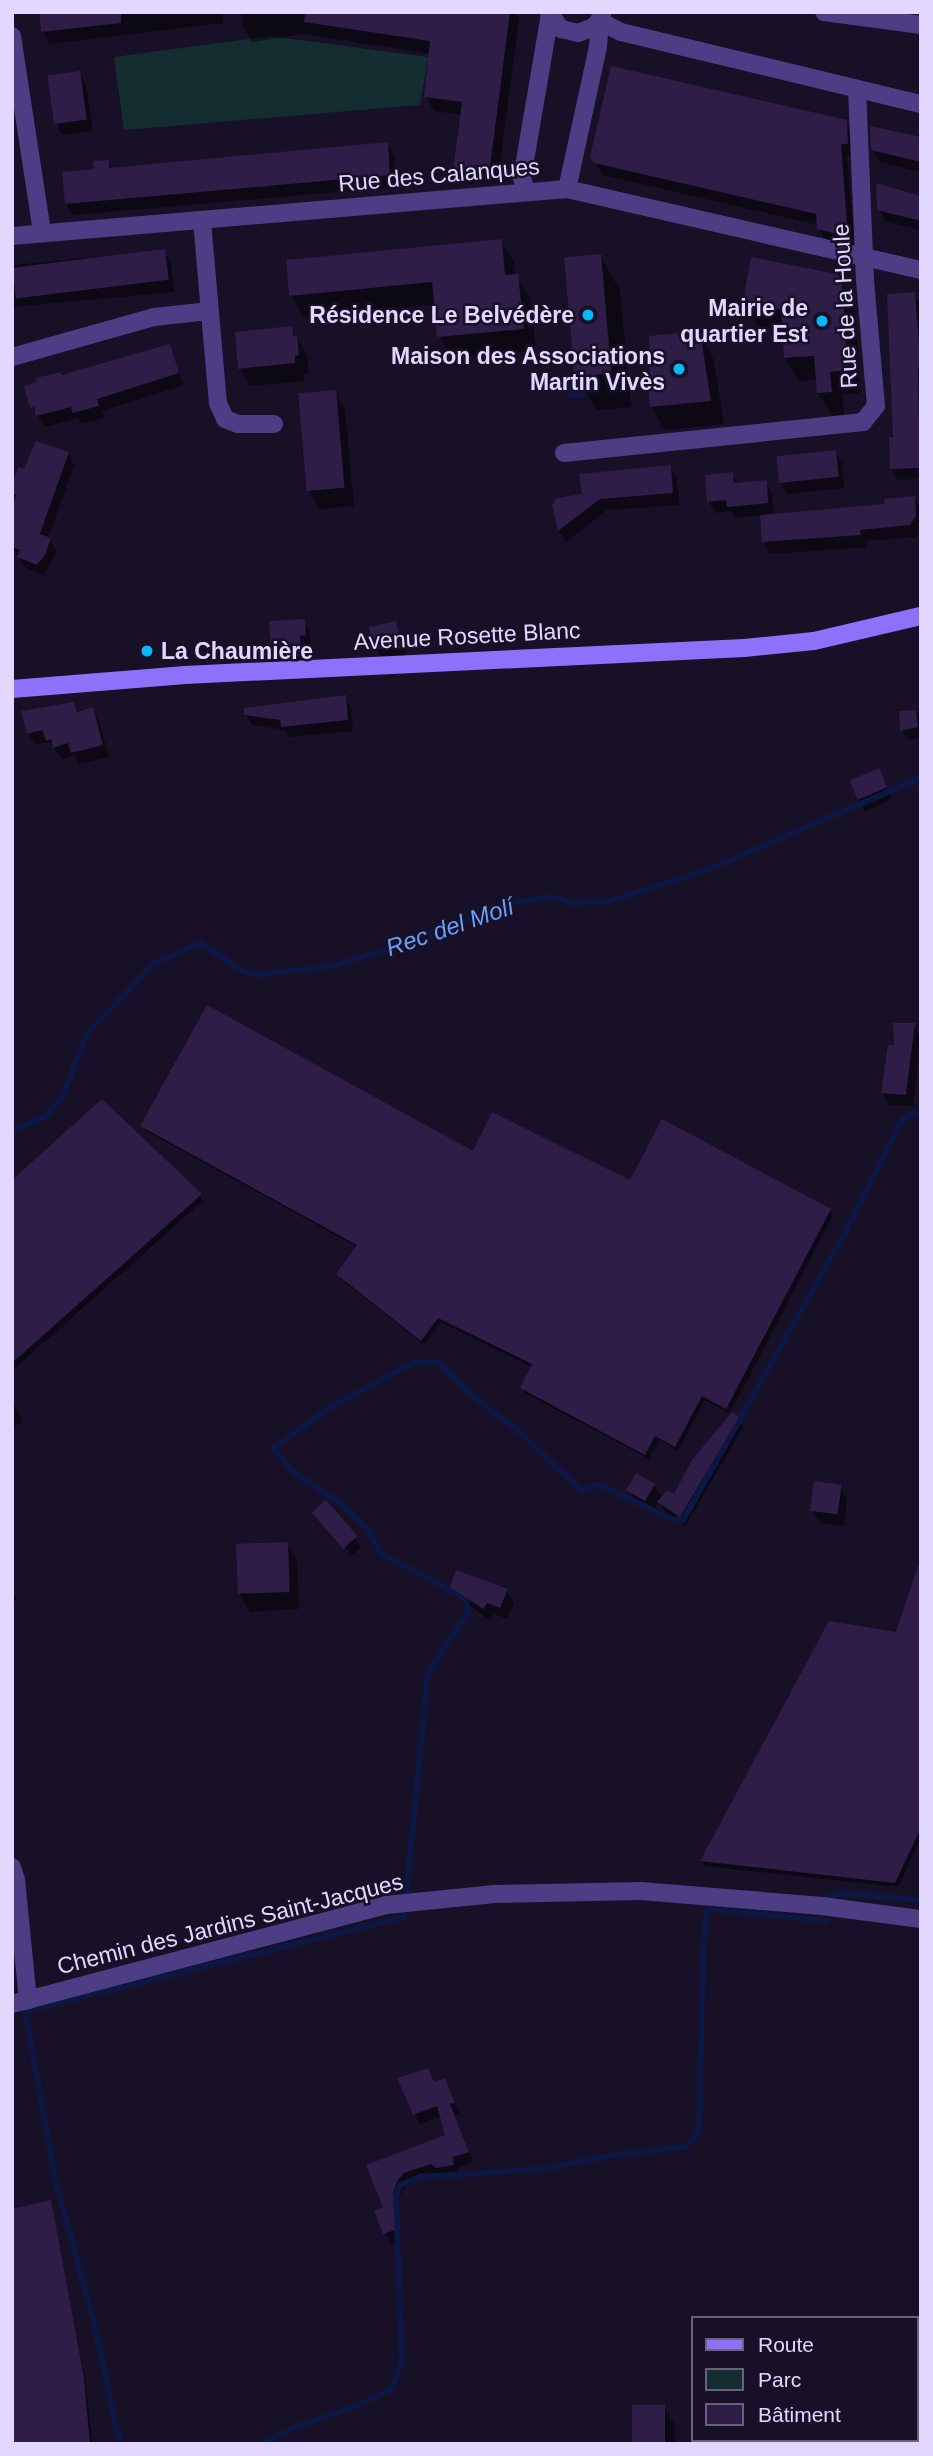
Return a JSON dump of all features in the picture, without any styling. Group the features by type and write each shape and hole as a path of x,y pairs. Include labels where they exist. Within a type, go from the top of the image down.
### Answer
{"main road":[{"name":"Avenue Rosette Blanc","path":"12,689 185,675 744,648 814,641 921,617"}],"street":[{"path":"833,13 921,25"},
{"path":"550,14 561,29 578,33 594,27 602,17"},
{"path":"526,191 522,178 550,14"},
{"path":"602,17 621,32 857,91 921,104"},
{"path":"567,189 602,17"},
{"path":"12,36 42,233"},
{"name":"Rue de la Houle","path":"564,453 863,422 876,406 864,257 857,91"},
{"name":"Rue des Calanques","path":"12,236 567,189 921,270"},
{"path":"202,221 218,403 225,419 238,424 274,424"},
{"path":"12,357 154,317 208,311"},
{"path":"12,1867 16,1880 20,2002"},
{"name":"Chemin des Jardins Saint-Jacques","path":"20,2002 386,1905 494,1894 641,1891 822,1906 921,1919"}],"green space":[{"path":"270,36 428,57 420,105 124,130 114,57"}],"shaded area":[{"path":"620,380 621,394 607,395 606,384 596,385 597,396 568,398 567,386"}],"building":[{"path":"39,12 121,12 121,23 41,32"},
{"path":"305,12 510,12 490,167 453,170 462,102 424,97 430,41 304,22"},
{"path":"611,66 847,120 848,144 841,144 848,237 817,229 816,214 594,163 590,157"},
{"path":"80,71 87,120 54,124 47,76"},
{"path":"870,126 921,137 921,162 871,150"},
{"path":"388,142 390,175 65,204 62,172 94,169 93,161 109,160 109,168"},
{"path":"876,183 921,196 921,221 877,210"},
{"path":"502,239 505,275 518,274 524,329 437,337 432,282 289,296 286,260"},
{"path":"165,249 169,280 16,299 12,268"},
{"name":"Résidence Le Belvédère","path":"601,254 611,374 575,377 564,257"},
{"name":"Mairie de quartier Est","path":"751,257 836,274 842,280 848,370 830,372 832,392 817,393 814,356 784,358 781,310 743,302"},
{"path":"915,292 921,367 918,367 920,468 890,469 889,437 893,437 887,294"},
{"path":"292,326 293,336 297,335 299,355 295,356 295,363 238,369 235,332"},
{"name":"Maison des Associations Martin Vivès","path":"700,331 711,401 650,407 647,380 650,380 649,336"},
{"path":"170,344 179,373 97,399 99,406 72,413 71,407 36,416 34,407 30,408 24,386 37,382 36,378 61,372 62,375"},
{"path":"336,390 345,488 307,491 298,393"},
{"path":"36,441 69,452 40,534 51,538 45,555 37,565 17,557 20,550 12,547 12,508 16,495 12,494 12,484 18,467 24,469"},
{"path":"836,450 839,477 779,483 776,456"},
{"path":"671,465 673,493 600,499 558,531 552,505 557,498 582,494 579,474"},
{"path":"733,472 734,483 767,480 768,503 727,507 726,500 707,502 705,475"},
{"path":"915,496 916,516 910,525 860,530 861,535 762,542 760,515 885,504 884,499"},
{"path":"305,619 306,635 300,636 301,652 271,653 269,621"},
{"path":"396,621 402,648 374,649 369,627"},
{"path":"346,695 348,720 281,727 280,720 244,715 244,708"},
{"path":"74,702 77,712 93,707 103,745 71,753 68,743 53,748 51,739 46,741 42,730 27,734 21,711"},
{"path":"916,710 918,727 900,731 899,711"},
{"path":"879,768 887,787 858,800 850,781"},
{"path":"207,1005 473,1151 492,1112 630,1180 662,1119 831,1209 726,1409 702,1396 675,1447 655,1436 645,1455 520,1388 532,1364 438,1318 421,1341 336,1274 357,1245 140,1126"},
{"path":"893,1023 915,1023 906,1095 881,1093 888,1045 894,1045"},
{"path":"102,1099 202,1194 12,1363 12,1180"},
{"path":"732,1412 739,1417 680,1517 657,1502 667,1490 674,1494 692,1460"},
{"path":"636,1473 655,1484 645,1501 626,1490"},
{"path":"814,1481 842,1485 838,1515 810,1511"},
{"path":"326,1500 357,1536 343,1549 312,1512"},
{"path":"288,1542 290,1592 238,1594 236,1544"},
{"path":"918,1566 921,1566 921,1828 895,1883 700,1861 829,1621 896,1632"},
{"path":"456,1570 508,1589 500,1608 487,1603 483,1609 450,1587"},
{"path":"428,2068 434,2082 445,2078 455,2103 450,2104 469,2152 453,2157 454,2165 436,2168 431,2164 404,2173 397,2181 393,2194 395,2230 383,2234 374,2211 383,2207 366,2165 445,2135 437,2106 413,2115 397,2078"},
{"path":"51,2200 84,2377 90,2444 12,2444 12,2209"},
{"path":"632,2405 665,2405 665,2444 632,2444"}],"waterway":[{"name":"Rec del Molí","path":"12,1130 47,1116 62,1097 87,1034 154,963 201,943 239,969 254,975 332,966 442,933 496,905 552,897 574,903 610,901 707,870 921,778"},
{"path":"120,2444 94,2323 55,2178 25,2011 404,1917 428,1674 468,1612 467,1602 458,1594 382,1554 366,1528 338,1501 294,1473 273,1448 331,1407 412,1363 438,1362 471,1395 515,1428 582,1491 598,1484 671,1519 683,1520 844,1234 902,1120 912,1113 921,1116"},
{"path":"825,1899 839,1893 921,1900"},
{"path":"262,2444 292,2428 356,2406 392,2389 402,2361 396,2196 400,2185 420,2177 543,2169 614,2155 686,2147 699,2131 703,1952 707,1909 826,1921"}],"place":[{"name":"Résidence Le Belvédère","path":"588,315"},
{"name":"Mairie de quartier Est","path":"822,321"},
{"name":"Maison des Associations Martin Vivès","path":"679,369"},
{"name":"La Chaumière","path":"147,651"}]}
